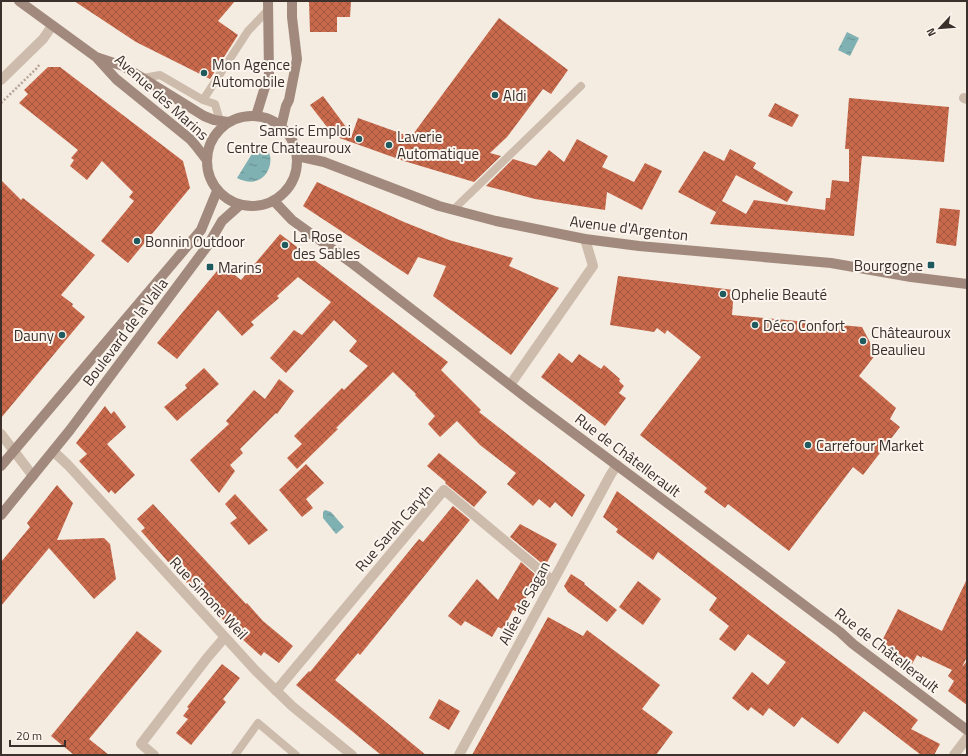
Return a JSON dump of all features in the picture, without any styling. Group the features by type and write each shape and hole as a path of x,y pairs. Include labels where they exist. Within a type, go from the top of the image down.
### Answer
{"main road":[{"name":"Avenue des Marins","path":"19,1 96,57 116,79 190,139 206,159"},
{"path":"281,127 286,106 290,100 296,59 292,1"},
{"path":"256,116 269,74 268,5"},
{"name":"Avenue des Marins","path":"96,57 122,66 204,116 224,122"},
{"path":"256,116 269,120 281,127 289,136 297,156 296,170 292,182 284,193 274,201 262,206 248,206 240,205 226,198 217,191 211,181 206,159 210,145 224,122 241,117 256,116"},
{"name":"Avenue d'Argenton","path":"297,156 324,162 425,201 453,210 496,221 585,239 639,246 831,263 911,277 967,284"},
{"name":"Boulevard de la Valla","path":"1,466 201,230 217,191"},
{"name":"Rue de Châtellerault","path":"274,201 292,220 353,264 510,385 840,632 853,644 967,730"},
{"name":"Boulevard de la Valla","path":"1,515 53,451 208,245 222,221 240,205"}],"street":[{"path":"1,80 37,44 52,26"},
{"path":"510,385 593,266 585,239"},
{"path":"1,434 33,476"},
{"name":"Rue Simone Weil","path":"53,451 68,465 254,670 292,706 352,755"},
{"name":"Allée de Sagan","path":"459,755 617,465"},
{"name":"Rue Sarah Caryth","path":"276,691 444,490 553,581"},
{"path":"154,755 141,744 225,637"},
{"path":"954,755 967,738"}],"lane":[{"path":"203,100 248,32 268,5"},
{"path":"143,78 160,75 203,100 215,104 224,122"},
{"path":"453,210 581,86"},
{"path":"235,755 258,723 296,755"}],"path":[{"path":"1,103 36,70 40,64 40,59"}],"water":[{"path":"847,32 859,38 850,56 838,50"},
{"path":"258,144 265,147 269,153 269,168 265,176 258,180 249,182 237,178"},
{"path":"325,510 331,512 344,527 336,534 323,518 323,512"}],"building":[{"path":"74,1 235,1 218,21 238,35 210,79 136,42"},
{"path":"309,1 351,1 350,17 337,17 337,32 310,32"},
{"path":"499,18 568,70 551,94 543,89 507,137 490,153 501,156 474,182 404,161 334,136 310,105 323,96 352,135 358,118 411,137"},
{"path":"48,67 60,67 183,161 190,188 128,263 101,241 134,201 129,197 133,192 102,161 87,180 70,166 74,160 71,158 78,150 19,103 28,94 24,90"},
{"path":"849,98 949,107 944,162 862,156 854,236 710,224 722,201 746,214 754,200 825,210 826,198 830,198 832,180 849,182 849,149 845,149"},
{"path":"775,103 799,115 792,127 768,116"},
{"path":"577,139 608,156 602,167 634,182 645,163 662,171 642,210 607,192 605,210 535,199 486,186 513,159 536,166 549,150 564,162"},
{"path":"730,149 756,163 753,168 793,192 787,202 736,175 716,212 678,192 704,151 724,161"},
{"path":"1,180 21,200 23,198 95,255 61,295 73,304 72,306 85,317 1,418"},
{"path":"317,182 404,222 449,240 513,258 509,266 559,288 511,355 433,296 446,266 418,257 408,275 303,206"},
{"path":"940,208 960,210 956,246 936,243"},
{"path":"280,234 448,362 441,370 481,410 479,412 585,495 572,517 555,502 550,508 539,499 533,506 507,484 516,473 480,445 457,421 440,437 428,424 435,416 415,395 416,394 393,372 297,469 287,458 302,444 294,436 342,388 344,390 368,366 349,351 357,341 334,320 286,373 270,358 294,330 302,335 331,302 298,277 277,296 279,298 251,322 254,325 242,336 218,310 177,359 157,343 222,265 241,280"},
{"path":"618,276 734,290 732,315 862,327 876,354 859,376 896,408 890,419 900,427 863,475 853,467 789,551 728,504 725,508 704,492 707,488 640,435 701,357 667,330 665,334 657,328 654,332 610,325"},
{"path":"559,353 572,363 579,354 601,369 604,365 620,379 619,381 624,386 619,393 626,398 605,426 541,377"},
{"path":"204,368 219,384 177,421 164,407 187,388 185,385"},
{"path":"279,379 294,391 277,414 276,413 240,449 243,453 230,465 235,471 219,493 190,460 229,424 226,421 254,390 265,399"},
{"path":"105,406 111,414 114,411 126,427 107,444 135,475 115,494 111,490 109,493 79,461 87,454 76,443"},
{"path":"439,453 487,492 474,507 427,466"},
{"path":"306,464 324,483 306,499 313,508 302,517 279,490"},
{"path":"57,485 73,503 57,540 104,538 110,544 116,579 94,599 49,548 1,606 1,562 30,527 27,523"},
{"path":"617,491 918,720 911,729 940,744 934,755 921,755 864,711 838,744 802,717 794,727 769,708 763,716 751,707 748,711 732,698 752,672 768,685 786,662 748,634 735,651 719,639 729,626 709,610 717,598 658,552 653,560 616,532 618,529 603,517"},
{"path":"235,494 268,530 249,545 230,523 237,518 225,504"},
{"path":"153,504 246,604 247,603 263,621 293,646 279,663 264,652 261,656 241,638 184,580 141,531 145,528 137,519"},
{"path":"453,506 470,520 360,655 358,653 335,680 426,755 381,755 296,685 309,671 310,672 419,539 423,542"},
{"path":"520,524 557,544 545,566 510,537"},
{"path":"521,562 538,577 518,612 513,610 503,629 498,627 492,637 465,621 461,626 448,616 477,579 498,600"},
{"path":"571,574 585,583 584,584 617,610 607,622 568,592 564,586"},
{"path":"967,579 967,657 962,667 967,661 967,705 948,691 954,681 948,676 952,670 917,655 912,664 882,641 898,609 942,631"},
{"path":"638,581 661,599 643,625 619,607"},
{"path":"548,617 583,636 587,630 660,685 642,709 673,732 656,755 472,755"},
{"path":"137,631 162,651 89,739 109,755 74,755 51,736"},
{"path":"222,664 240,678 223,699 226,702 191,745 176,733 188,719 183,716 189,708 187,707"},
{"path":"439,699 460,711 449,730 429,718"}],"place":[{"name":"Mon Agence Automobile","path":"204,73"},
{"name":"Aldi","path":"495,95"},
{"name":"Samsic Emploi Centre Chateauroux","path":"359,139"},
{"name":"Laverie Automatique","path":"389,145"},
{"name":"Bonnin Outdoor","path":"137,241"},
{"name":"La Rose des Sables","path":"285,245"},
{"name":"Bourgogne","path":"931,265"},
{"name":"Marins","path":"210,267"},
{"name":"Ophelie Beauté","path":"723,294"},
{"name":"Déco Confort","path":"755,325"},
{"name":"Dauny","path":"62,335"},
{"name":"Châteauroux Beaulieu","path":"863,341"},
{"name":"Carrefour Market","path":"808,445"}]}
